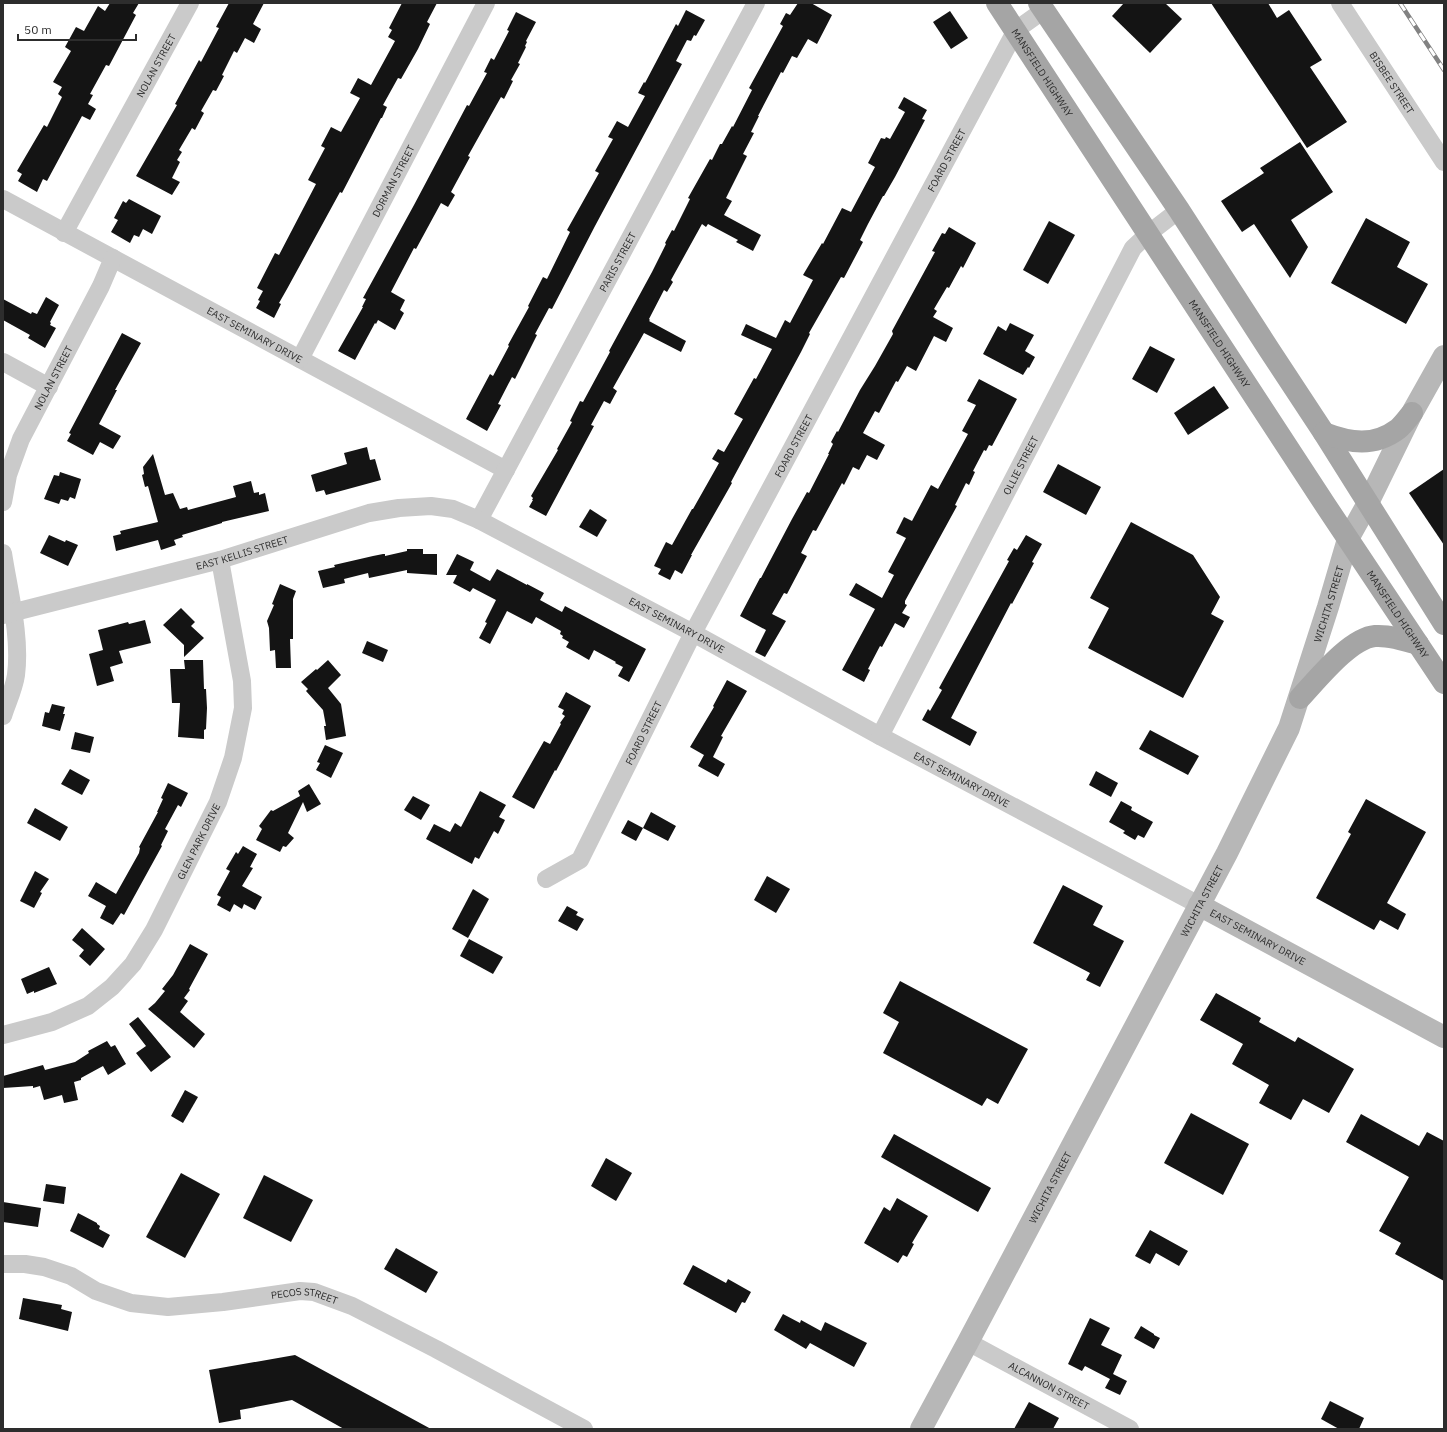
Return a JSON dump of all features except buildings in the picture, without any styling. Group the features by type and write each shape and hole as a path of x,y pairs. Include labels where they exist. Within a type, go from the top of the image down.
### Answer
{"main road":[{"name":"MANSFIELD HIGHWAY","path":"997,3 1444,683"},
{"path":"1041,6 1179,210 1324,433 1444,624"},
{"name":"WICHITA STREET","path":"920,1429 968,1342 1255,798 1289,728 1300,698 1348,538 1368,503 1412,413 1444,356"},
{"path":"1324,433 1359,443 1380,439 1399,429 1412,413"},
{"path":"1300,698 1332,664 1356,642 1375,636 1394,638 1418,644"},
{"name":"EAST SEMINARY DRIVE","path":"1199,906 1444,1037"}],"street":[{"name":"NOLAN STREET","path":"64,233 190,3"},
{"name":"DORMAN STREET","path":"300,359 486,3"},
{"name":"PARIS STREET","path":"479,520 756,3"},
{"name":"BISBEE STREET","path":"1340,3 1444,162"},
{"name":"FOARD STREET","path":"546,879 580,860 692,633 1016,30 1041,6"},
{"name":"EAST SEMINARY DRIVE","path":"3,199 506,470"},
{"name":"OLLIE STREET","path":"880,736 1133,248 1148,234 1179,210"},
{"name":"NOLAN STREET","path":"3,502 8,475 21,439 101,286 114,258"},
{"path":"3,362 49,387"},
{"name":"EAST KELLIS STREET","path":"8,614 220,560 369,512 431,506 453,509 479,520"},
{"name":"EAST SEMINARY DRIVE","path":"479,520 1199,906"},
{"path":"3,553 8,614 17,654 15,676 3,716"},
{"name":"GLEN PARK DRIVE","path":"3,1035 52,1022 88,1006 117,982 133,964 154,930 218,802 233,758 243,708 242,681 220,560"},
{"name":"PECOS STREET","path":"3,1264 25,1264 44,1267 71,1276 96,1291 131,1303 168,1307 223,1302 300,1291 314,1292 352,1306 584,1429"},
{"name":"ALCANNON STREET","path":"968,1342 1130,1429"}],"railway":[{"path":"1400,3 1444,70"}]}
